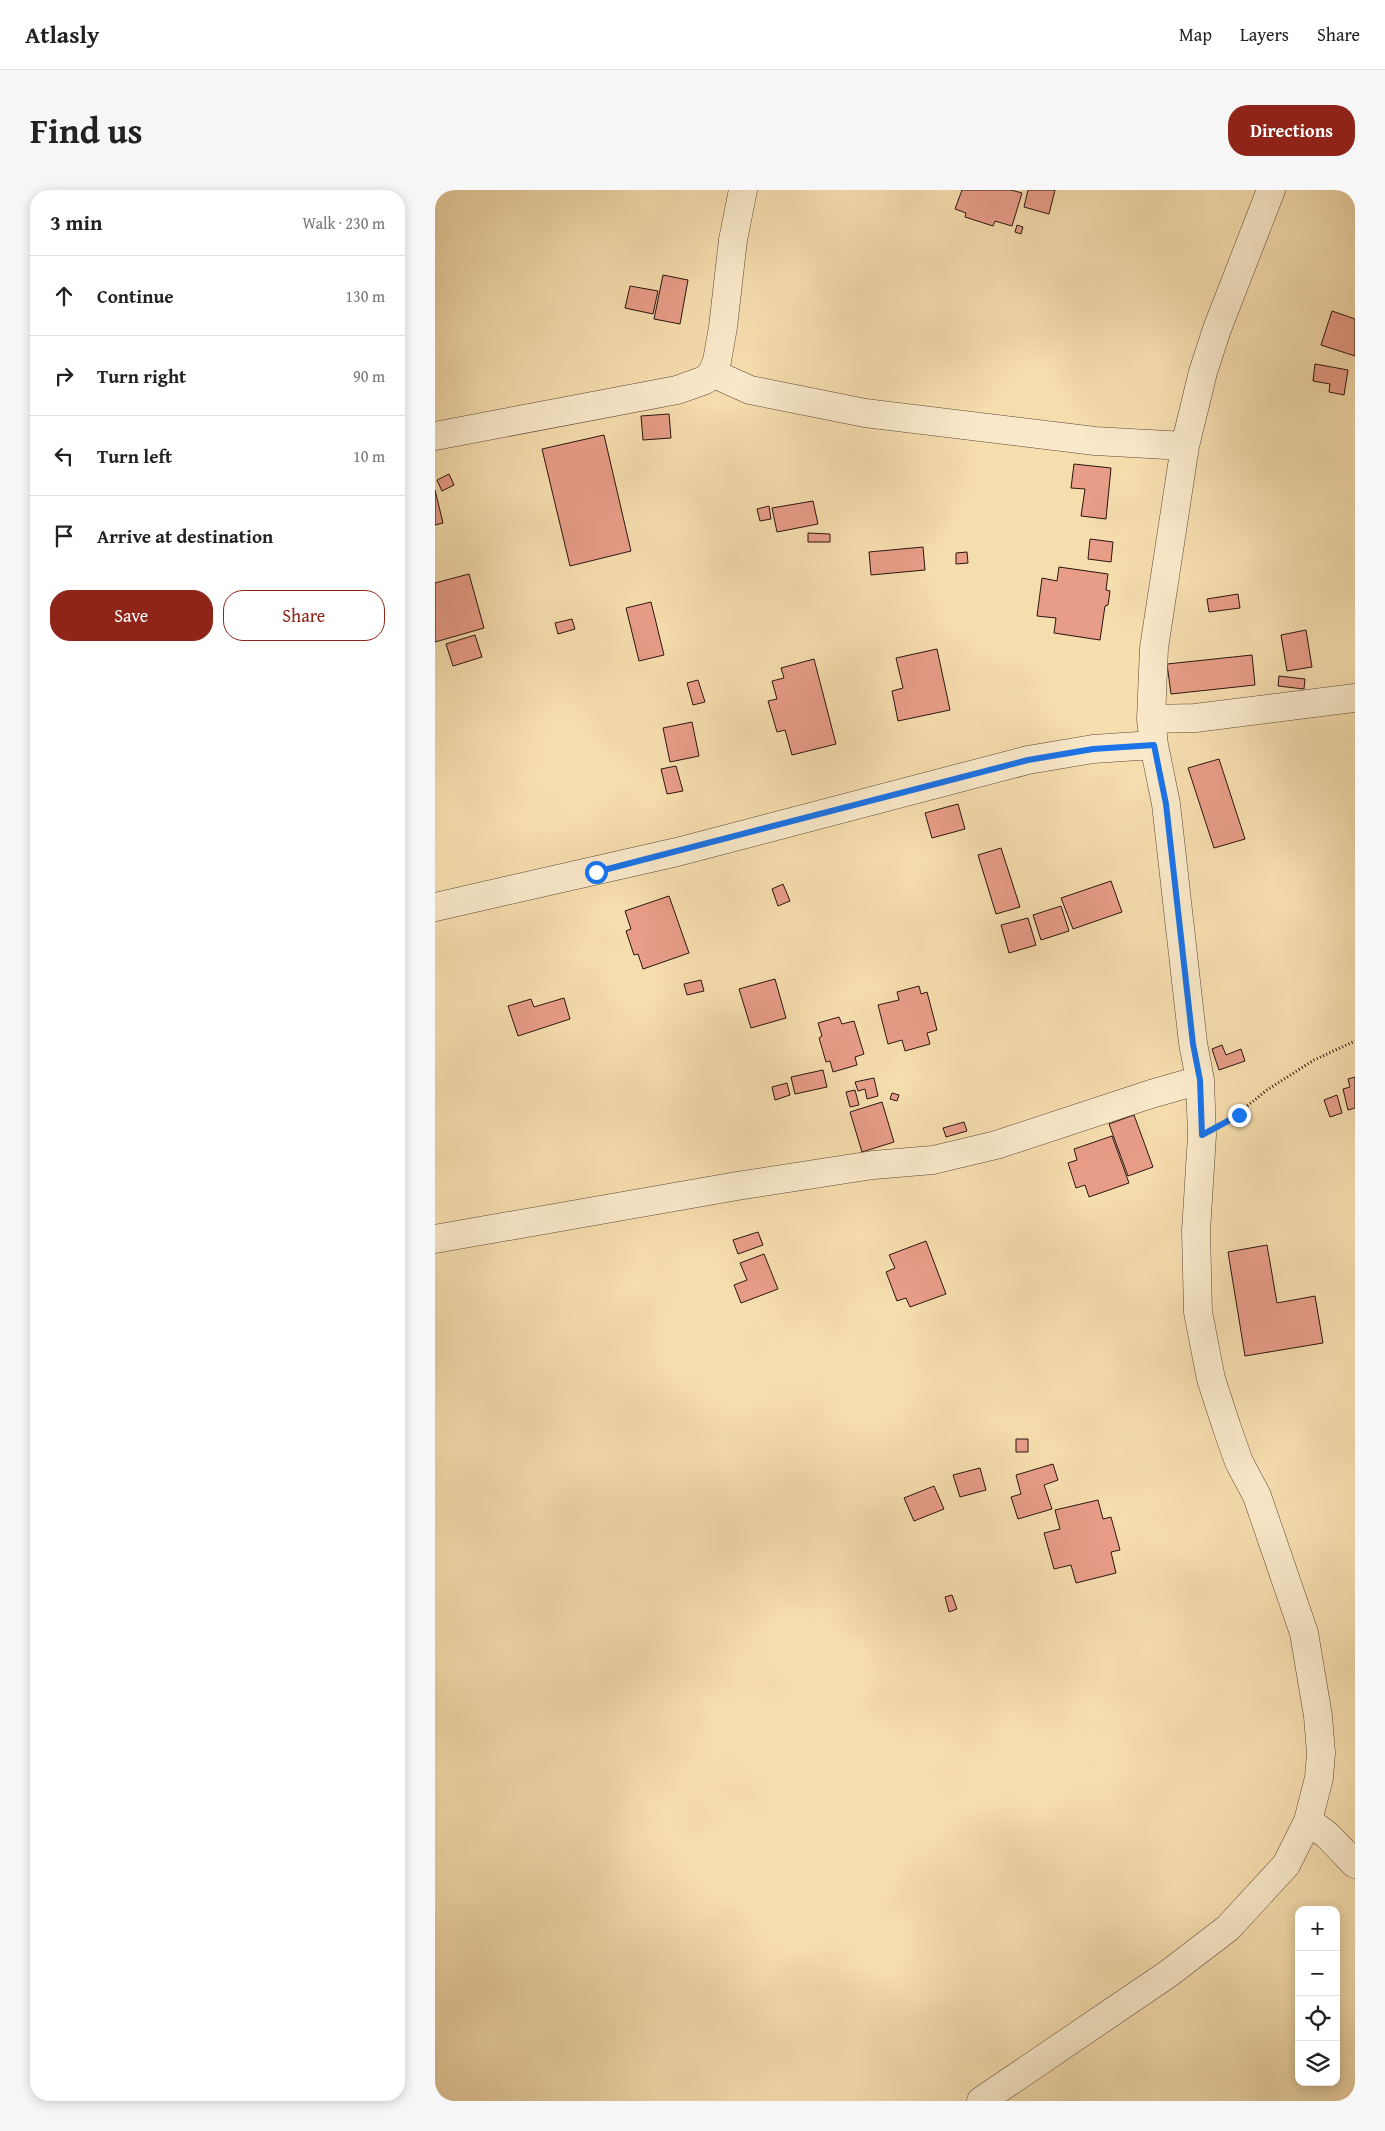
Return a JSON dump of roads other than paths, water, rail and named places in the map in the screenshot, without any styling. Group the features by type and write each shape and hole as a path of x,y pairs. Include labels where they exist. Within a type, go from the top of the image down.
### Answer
{"street":[{"path":"435,436 677,390 697,384 712,373 717,361 723,327 733,240 743,190"},
{"path":"981,2101 1168,1974 1228,1928 1286,1865 1308,1821 1319,1778 1321,1753 1313,1677 1304,1632 1257,1496 1239,1462 1227,1428 1211,1378 1198,1312 1196,1231 1202,1135 1200,1080 1193,1044 1166,804 1153,732 1154,648 1185,446 1203,372 1217,329 1265,210 1271,190"},
{"path":"712,373 750,390 865,413 1095,441 1185,446"},
{"path":"435,907 677,852 1028,760 1093,749 1195,718 1355,698"},
{"path":"435,1239 737,1186 873,1165 933,1160 996,1145 1151,1094 1200,1080"},
{"path":"1308,1821 1351,1854"}]}
